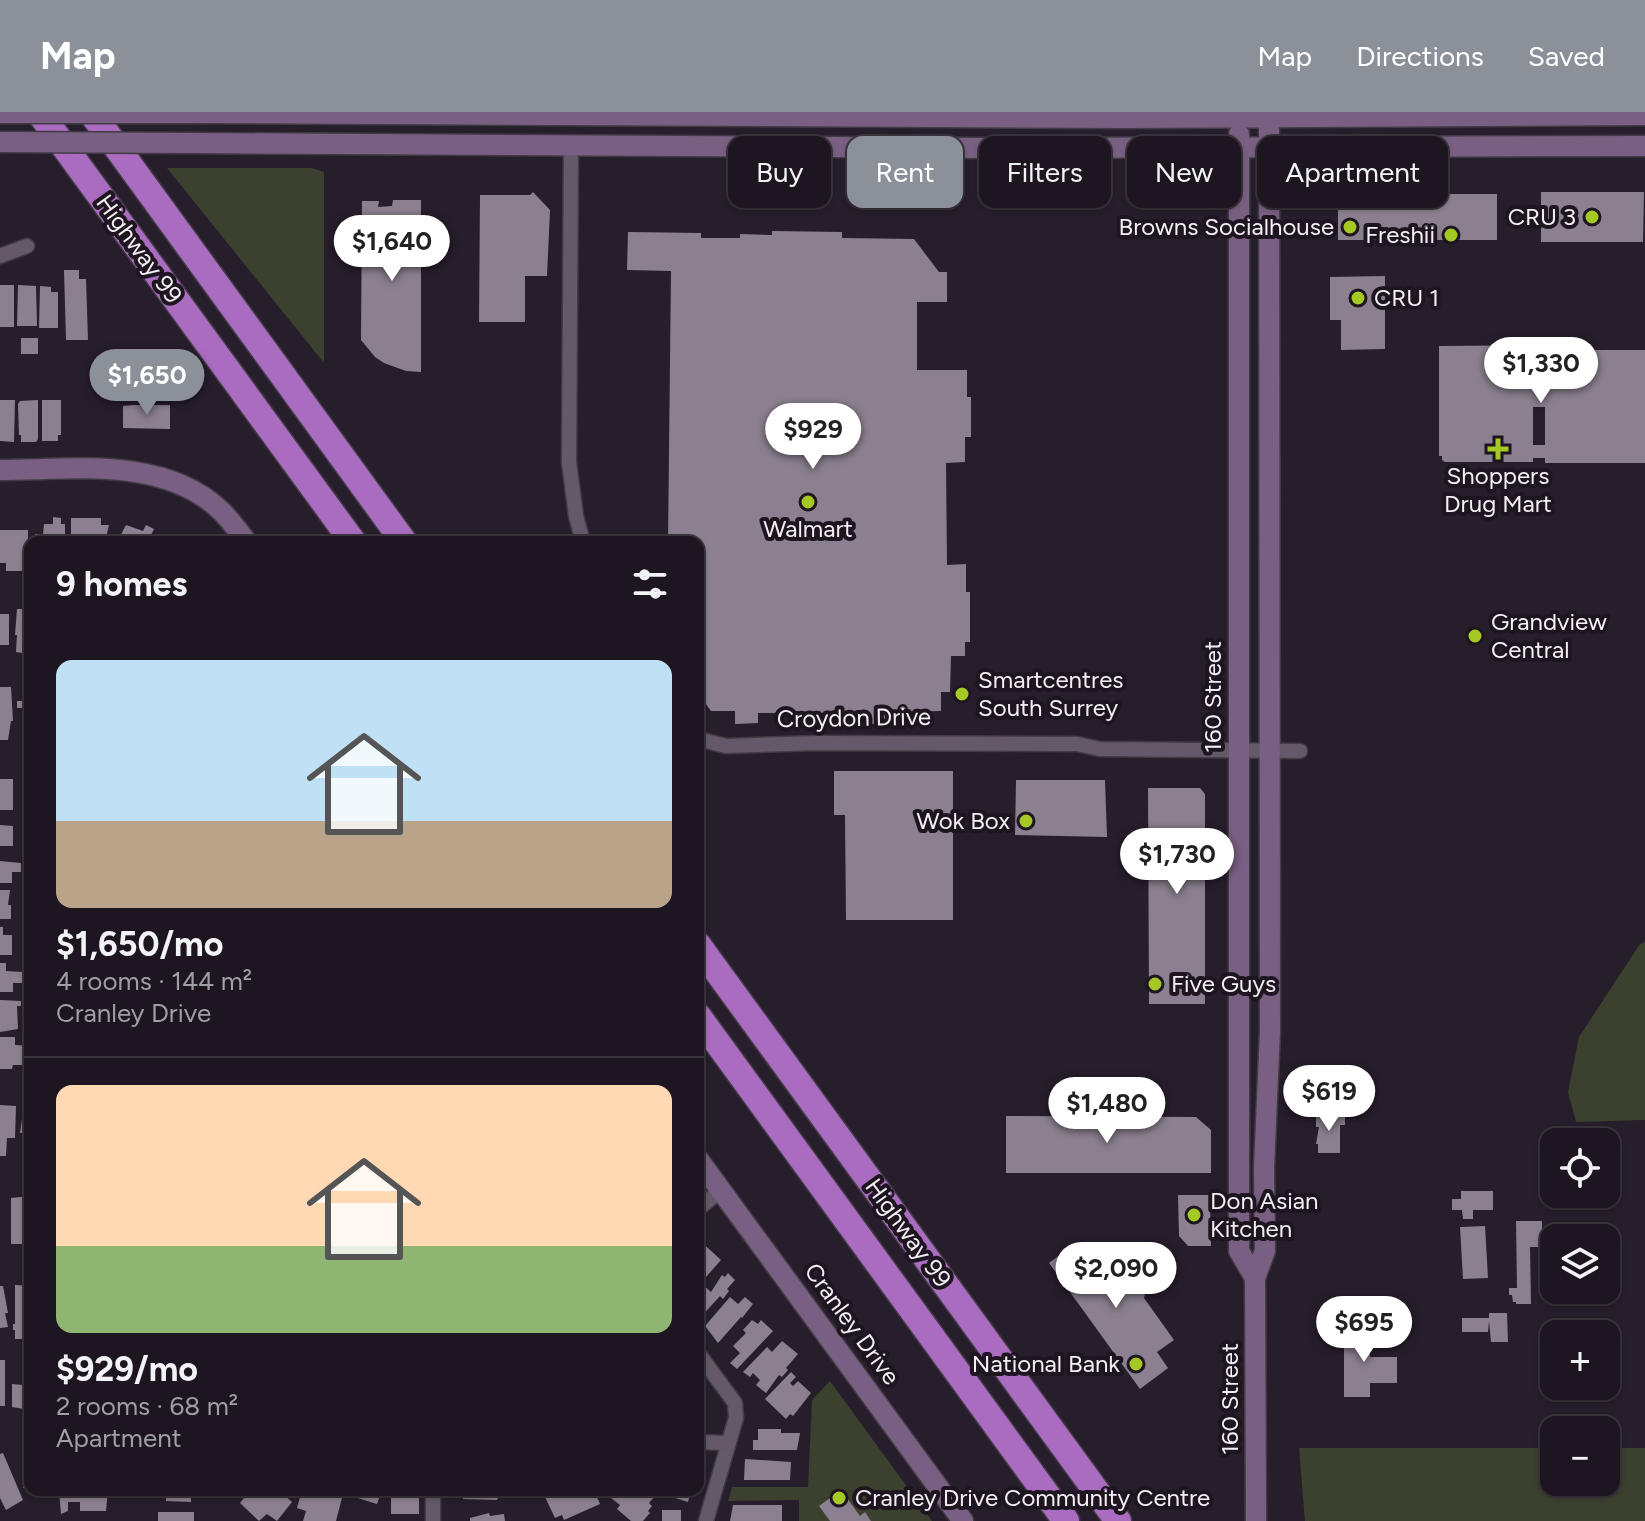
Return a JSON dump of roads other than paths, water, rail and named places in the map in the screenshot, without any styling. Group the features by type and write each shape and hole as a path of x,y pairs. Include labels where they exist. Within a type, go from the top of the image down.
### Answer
{"highway":[{"name":"Highway 99","path":"39,112 349,536"},
{"name":"Highway 99","path":"91,112 400,536"},
{"name":"Highway 99","path":"704,953 1118,1521"},
{"name":"Highway 99","path":"704,1024 1066,1521"}],"main road":[{"path":"0,113 943,117 1645,115"},
{"path":"564,114 571,146"},
{"path":"571,146 586,114"},
{"name":"160 Street","path":"1239,115 1239,136"},
{"name":"160 Street","path":"1269,115 1269,136"},
{"path":"906,136 929,129 943,117"},
{"path":"0,142 847,147"},
{"path":"1448,147 1645,146"},
{"path":"963,147 1127,148"},
{"name":"160 Street","path":"1239,208 1239,1251 1255,1278"},
{"name":"160 Street","path":"1256,1521 1255,1278 1265,1251 1264,1168 1270,1031 1269,208"},
{"path":"0,470 121,470 157,475 196,492 219,509 242,536"},
{"name":"Cranley Drive","path":"704,1167 963,1521"}],"street":[{"path":"571,146 569,462 581,536"},
{"path":"0,256 27,246"},
{"name":"Croydon Drive","path":"704,740 726,746 1063,743 1100,749 1300,751"},
{"path":"704,1204 721,1190"},
{"path":"704,1361 735,1403 736,1418 726,1443 706,1521"},
{"path":"704,1442 726,1443"},
{"path":"433,1496 433,1521"}],"place":[{"name":"CRU 3","path":"1592,217"},
{"name":"Browns Socialhouse","path":"1350,227"},
{"name":"Freshii","path":"1451,235"},
{"name":"CRU 1","path":"1358,298"},
{"name":"Shoppers Drug Mart","path":"1498,449"},
{"name":"Walmart","path":"808,502"},
{"name":"Grandview Central","path":"1475,636"},
{"name":"Smartcentres South Surrey","path":"962,694"},
{"name":"Wok Box","path":"1026,821"},
{"name":"Five Guys","path":"1155,984"},
{"name":"Don Asian Kitchen","path":"1194,1215"},
{"name":"National Bank","path":"1136,1364"},
{"name":"Cranley Drive Community Centre","path":"839,1498"}]}
